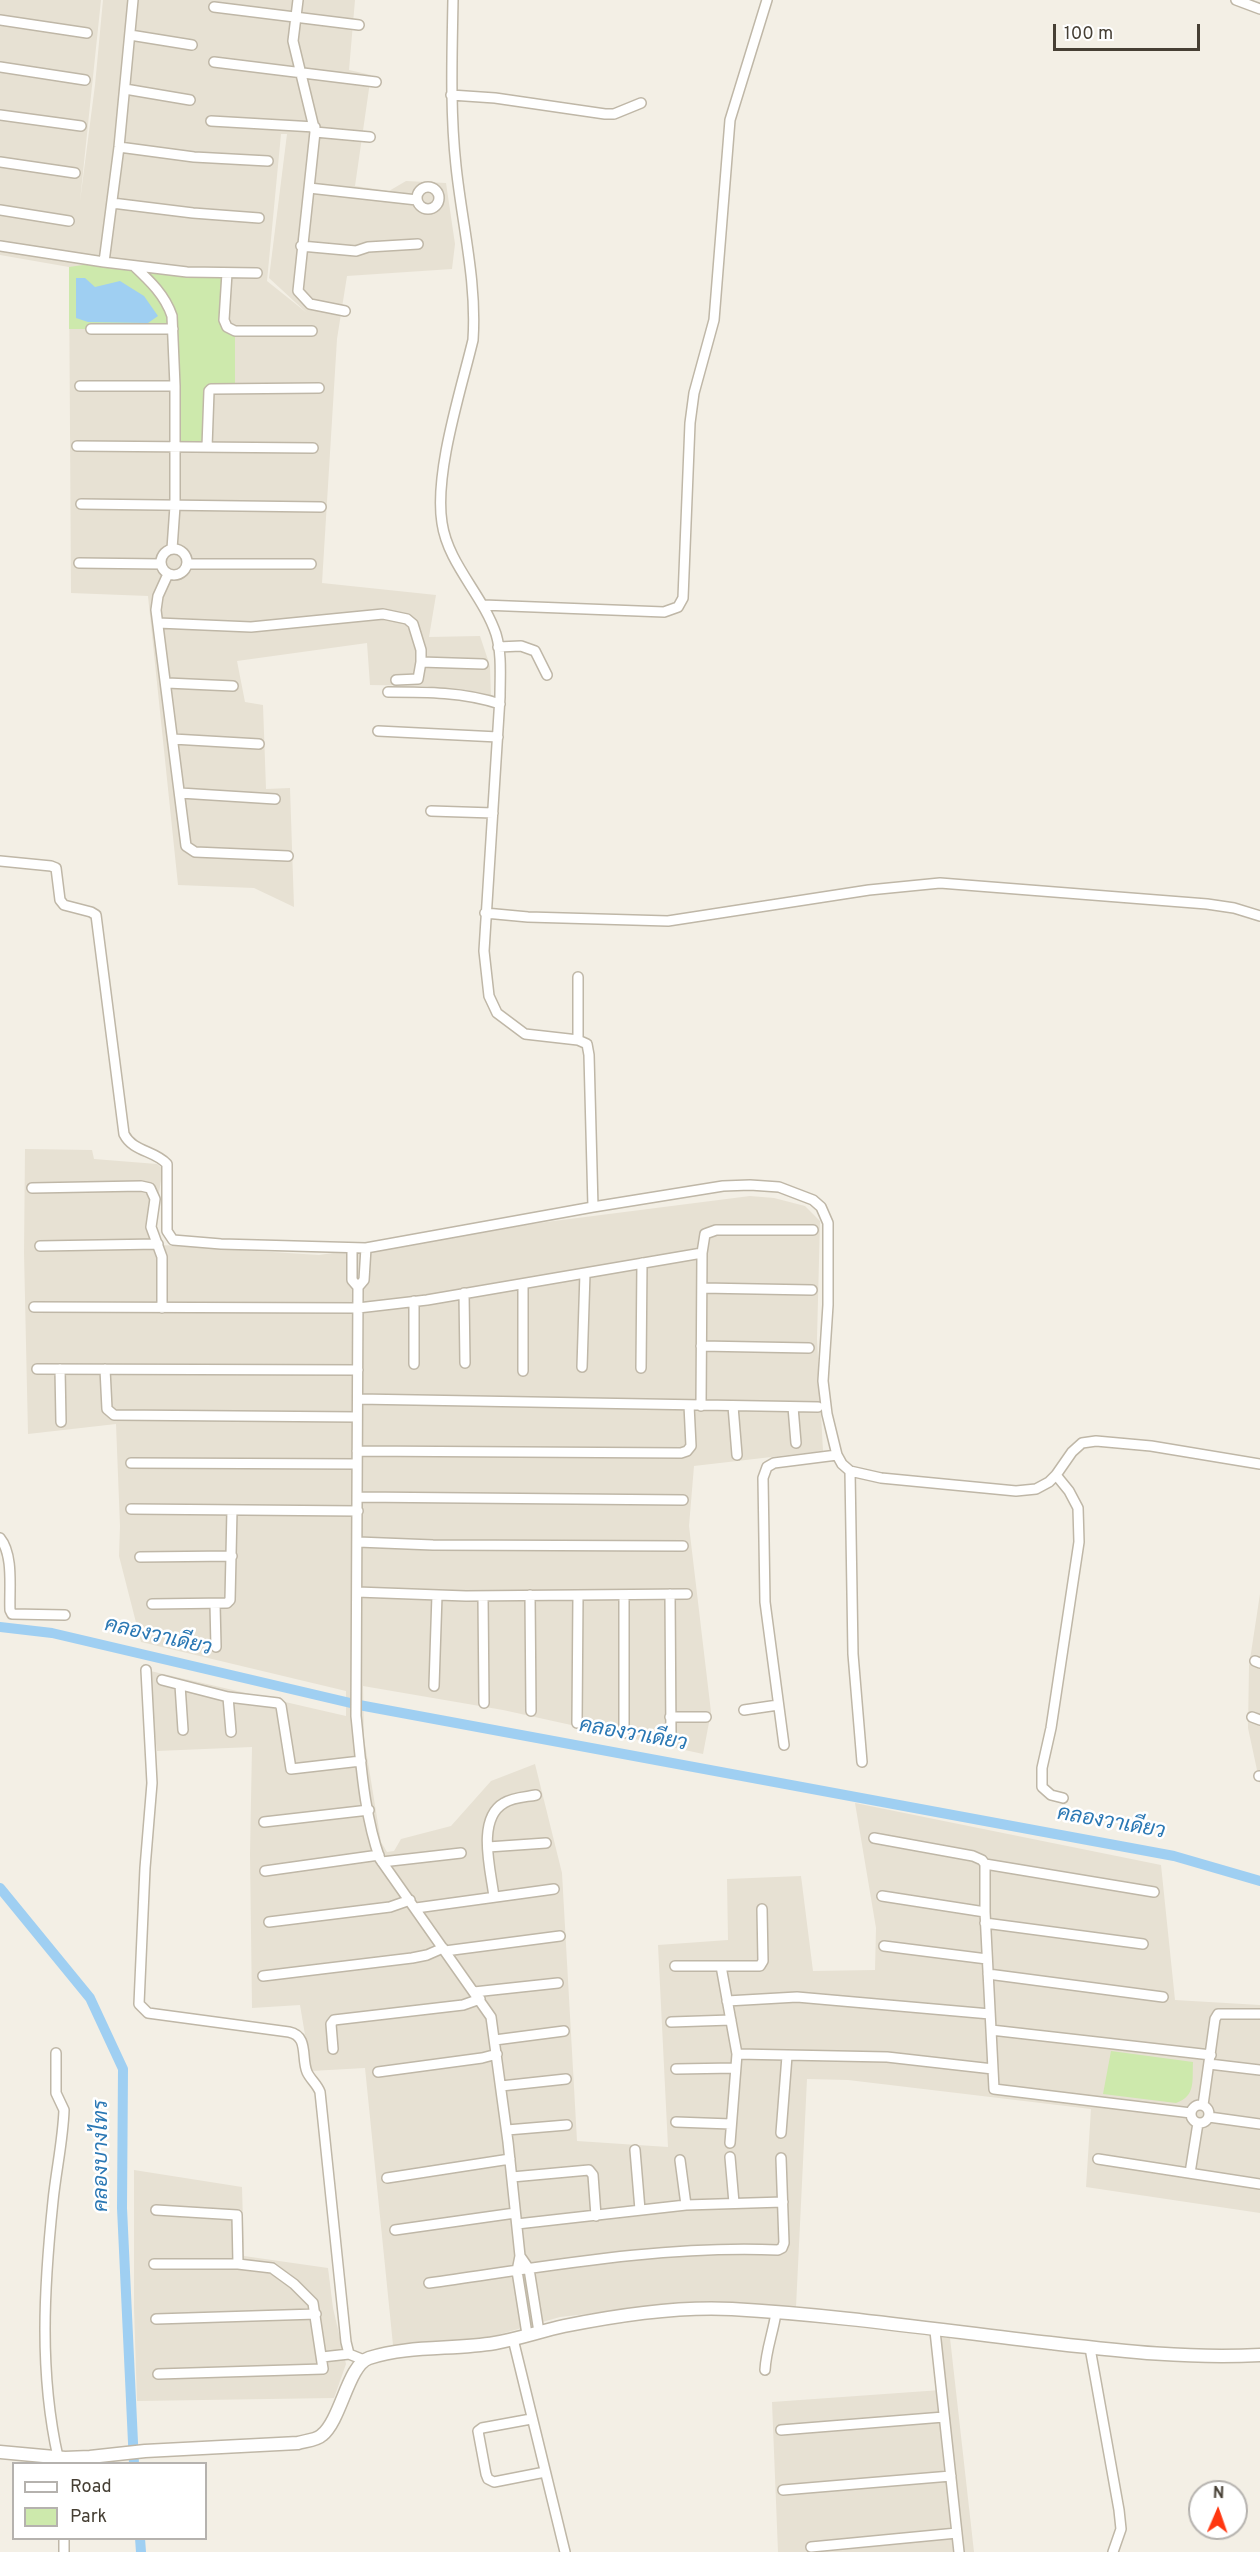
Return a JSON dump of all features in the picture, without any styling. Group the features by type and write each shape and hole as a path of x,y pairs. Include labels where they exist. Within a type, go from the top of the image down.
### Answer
{"street":[{"path":"104,262 119,147 133,0"},
{"path":"298,0 293,41 315,129 297,291 310,304 345,311"},
{"path":"453,0 452,95 456,166 473,287 474,323 473,340 442,476 442,524 462,571 483,605 495,633 498,647 500,704 484,951 489,996 497,1013 525,1034 578,1040 586,1044 589,1055 593,1207"},
{"path":"483,605 664,612 678,607 683,598 690,423 694,393 715,314 729,129 767,0"},
{"path":"1236,0 1260,9"},
{"path":"214,7 359,25"},
{"path":"0,20 87,33"},
{"path":"130,35 192,45"},
{"path":"214,62 376,82"},
{"path":"0,67 85,80"},
{"path":"125,89 190,100"},
{"path":"452,95 495,98 605,114 614,114 641,103"},
{"path":"0,115 81,126"},
{"path":"211,121 315,129 370,137"},
{"path":"119,147 194,158 268,161"},
{"path":"0,162 75,173"},
{"path":"426,186 433,187 440,196 435,207 430,209 424,209 417,200 417,194 426,186"},
{"path":"309,188 417,200"},
{"path":"440,196 460,195"},
{"path":"112,203 259,218"},
{"path":"0,210 69,221"},
{"path":"301,246 356,250 368,247 418,244"},
{"path":"0,246 187,272 257,273"},
{"path":"134,266 155,286 168,306 173,329 175,506 172,549"},
{"path":"227,273 224,320 227,327 235,331 312,330"},
{"path":"91,329 173,329"},
{"path":"80,386 175,386"},
{"path":"207,447 209,391 211,389 319,388"},
{"path":"77,446 314,448"},
{"path":"81,504 321,507"},
{"path":"160,564 164,554 172,549 180,551 185,556 187,564 180,574 168,574"},
{"path":"79,563 160,564"},
{"path":"160,564 168,574"},
{"path":"187,564 311,564"},
{"path":"168,574 158,596 156,610 186,846 190,849 288,856"},
{"path":"158,624 251,627 383,614 407,619 413,624 421,650 418,679 396,680"},
{"path":"498,647 521,646 535,651 547,675"},
{"path":"421,662 483,664"},
{"path":"167,683 233,686"},
{"path":"388,692 437,693 483,699 500,704"},
{"path":"378,731 498,737"},
{"path":"173,739 259,744"},
{"path":"180,794 275,799"},
{"path":"431,811 493,813"},
{"path":"0,861 56,868 60,900 69,908 91,912 99,921 124,1134 128,1142 135,1147 162,1159 167,1164 168,1237 173,1240 221,1244 366,1248 723,1186 750,1185 779,1188 813,1200 821,1207 828,1224 828,1305 823,1381 827,1414 837,1455 850,1472 881,1478 1016,1491 1036,1489 1056,1475 1072,1452 1082,1443 1096,1441 1151,1446 1260,1464"},
{"path":"485,913 528,917 668,921 869,890 940,883 1207,904 1234,908 1260,916"},
{"path":"578,977 578,1040"},
{"path":"32,1188 102,1186 150,1188 154,1200 151,1227 162,1257 162,1308"},
{"path":"701,1406 702,1242 705,1234 710,1231 813,1230"},
{"path":"40,1246 158,1244"},
{"path":"352,1248 351,1280 358,1287"},
{"path":"366,1248 364,1280 358,1287 356,1716 361,1761 369,1810 381,1858 491,2017 517,2224 520,2256 517,2271 533,2333"},
{"path":"34,1307 358,1308 523,1284 702,1253"},
{"path":"641,1368 642,1263"},
{"path":"582,1367 585,1273"},
{"path":"523,1284 523,1371"},
{"path":"702,1288 812,1290"},
{"path":"464,1293 465,1363"},
{"path":"414,1301 414,1364"},
{"path":"701,1346 809,1348"},
{"path":"37,1369 358,1370"},
{"path":"60,1369 61,1422"},
{"path":"105,1369 107,1409 114,1415 357,1417"},
{"path":"358,1399 818,1407"},
{"path":"357,1450 681,1453 687,1451 690,1446 689,1405"},
{"path":"733,1406 736,1455"},
{"path":"793,1407 796,1443"},
{"path":"784,1745 765,1602 763,1478 767,1467 774,1463 837,1455"},
{"path":"131,1463 357,1464"},
{"path":"850,1472 853,1654 862,1762"},
{"path":"1056,1475 1069,1491 1078,1508 1079,1542 1051,1728 1042,1768 1042,1787 1051,1795 1063,1798"},
{"path":"358,1497 683,1500"},
{"path":"131,1509 358,1511"},
{"path":"152,1604 215,1604 227,1603 230,1600 232,1510"},
{"path":"0,1538 8,1563 12,1614 65,1615"},
{"path":"358,1542 433,1545 683,1546"},
{"path":"141,1557 232,1556"},
{"path":"357,1592 483,1596 687,1594"},
{"path":"670,1594 670,1736"},
{"path":"434,1686 437,1595"},
{"path":"530,1595 531,1711"},
{"path":"577,1723 578,1595"},
{"path":"624,1595 624,1733"},
{"path":"483,1596 484,1703"},
{"path":"215,1604 216,1647"},
{"path":"146,1670 152,1784 145,1868 139,2004 148,2013 295,2033 301,2040 308,2074 320,2092 337,2266 349,2354"},
{"path":"162,1680 228,1697 264,1701 281,1706 291,1769 361,1761"},
{"path":"180,1684 183,1730"},
{"path":"228,1697 231,1732"},
{"path":"744,1710 778,1706"},
{"path":"670,1717 706,1717"},
{"path":"494,1897 486,1832 495,1810 511,1800 536,1795"},
{"path":"264,1822 369,1810"},
{"path":"874,1838 973,1856 985,1864 1154,1892"},
{"path":"488,1847 546,1843"},
{"path":"265,1870 381,1858 461,1853"},
{"path":"985,1864 985,1923 993,2089 1191,2113"},
{"path":"269,1922 554,1889"},
{"path":"882,1896 985,1912"},
{"path":"675,1966 760,1966 763,1964 762,1910"},
{"path":"985,1923 1143,1944"},
{"path":"263,1976 412,1958 444,1949 560,1936"},
{"path":"884,1946 987,1959"},
{"path":"721,1966 737,2054 730,2143"},
{"path":"988,1974 1162,1997"},
{"path":"333,2049 331,2024 339,2019 454,2006 477,1995 558,1983"},
{"path":"728,2001 797,1997 990,2014"},
{"path":"1203,2105 1215,2019 1218,2014 1260,2014"},
{"path":"671,2022 731,2020"},
{"path":"991,2030 1210,2060 1260,2070"},
{"path":"495,2040 564,2031"},
{"path":"56,2053 56,2093 64,2110 46,2268 45,2382 63,2459"},
{"path":"378,2072 497,2054"},
{"path":"737,2054 887,2057 993,2069"},
{"path":"781,2133 787,2056"},
{"path":"676,2069 735,2068"},
{"path":"501,2086 566,2079"},
{"path":"1203,2105 1209,2111 1209,2117 1204,2123 1198,2123 1192,2119 1191,2113 1195,2106 1203,2105"},
{"path":"1209,2117 1260,2124"},
{"path":"676,2122 731,2124"},
{"path":"1190,2173 1198,2123"},
{"path":"507,2130 567,2125"},
{"path":"635,2150 640,2210"},
{"path":"730,2157 734,2203"},
{"path":"429,2283 529,2269 711,2250 778,2250 783,2248 784,2243 781,2158"},
{"path":"387,2178 510,2159"},
{"path":"1098,2159 1260,2184"},
{"path":"680,2160 686,2205"},
{"path":"512,2177 589,2170 592,2175 596,2216"},
{"path":"517,2224 686,2205 783,2202"},
{"path":"156,2210 237,2215 238,2264"},
{"path":"395,2230 515,2213"},
{"path":"520,2256 529,2269 533,2333"},
{"path":"154,2264 238,2264 272,2268 294,2284 313,2303 323,2369 158,2374"},
{"path":"322,2356 349,2354 364,2360 402,2351 475,2346 608,2318 669,2311 731,2309 1155,2354 1224,2357 1260,2355"},
{"path":"765,2370 766,2351 773,2334 776,2313"},
{"path":"156,2319 316,2314"},
{"path":"935,2331 959,2552"},
{"path":"513,2339 565,2552"},
{"path":"1090,2348 1119,2510 1121,2529 1113,2552"},
{"path":"0,2452 63,2459 145,2451 298,2443 322,2436 334,2420 348,2385 364,2360"},
{"path":"781,2430 944,2417"},
{"path":"531,2419 482,2428 478,2431 486,2474 488,2479 494,2482 544,2472"},
{"path":"783,2490 951,2476"},
{"path":"811,2547 957,2533"}],"shaded area":[{"path":"0,0 101,0 80,201 103,0 355,0 349,70 371,75 355,186 389,191 406,181 446,183 455,244 452,269 347,276 337,339 322,583 436,595 429,637 480,636 490,666 491,698 426,686 370,685 367,643 237,661 245,702 263,705 266,789 290,788 294,907 254,888 178,885 148,596 71,593 69,267 0,255","holes":["281,134 287,134 269,278 307,313 267,281"]},
{"path":"25,1149 92,1150 94,1159 157,1164 163,1169 152,1234 162,1245 319,1255 546,1222 750,1196 774,1198 805,1206 820,1221 817,1339 823,1451 694,1466 689,1526 711,1712 703,1754 503,1710 363,1686 364,1738 381,1842 387,1852 394,1851 401,1839 451,1826 491,1781 535,1764 562,1873 577,2141 668,2147 658,1945 728,1940 727,1879 801,1876 813,1971 875,1970 876,1928 855,1803 1161,1865 1175,2000 1260,2005 1260,2213 1086,2187 1091,2109 848,2080 807,2079 796,2307 706,2301 560,2317 487,2338 393,2345 365,2068 311,2071 300,2005 252,2008 250,1854 252,1747 157,1751 146,1670 346,1716 346,1691 141,1642 119,1556 116,1424 28,1434 24,1253"},
{"path":"1260,1594 1260,1784 1248,1728 1249,1666"},
{"path":"134,2170 242,2187 244,2256 328,2268 333,2308 346,2364 334,2398 137,2401"},
{"path":"936,2336 950,2338 974,2552 778,2552 772,2402 941,2390"}],"green space":[{"path":"104,262 227,273 226,331 235,331 235,389 210,389 213,448 174,446 173,329 69,329 69,267"},
{"path":"1111,2051 1193,2062 1190,2092 1176,2103 1103,2094"}],"water":[{"path":"76,278 85,278 95,287 120,281 144,296 158,316 148,323 88,322 76,318"}],"waterway":[{"name":"คลองวาเดียว","path":"0,1627 52,1633 359,1705 1174,1856 1260,1881"},
{"name":"คลองบางไทร","path":"0,1888 90,1998 123,2069 122,2208 134,2462"},
{"name":"คลองบางไทร","path":"140,2540 141,2552"}]}
